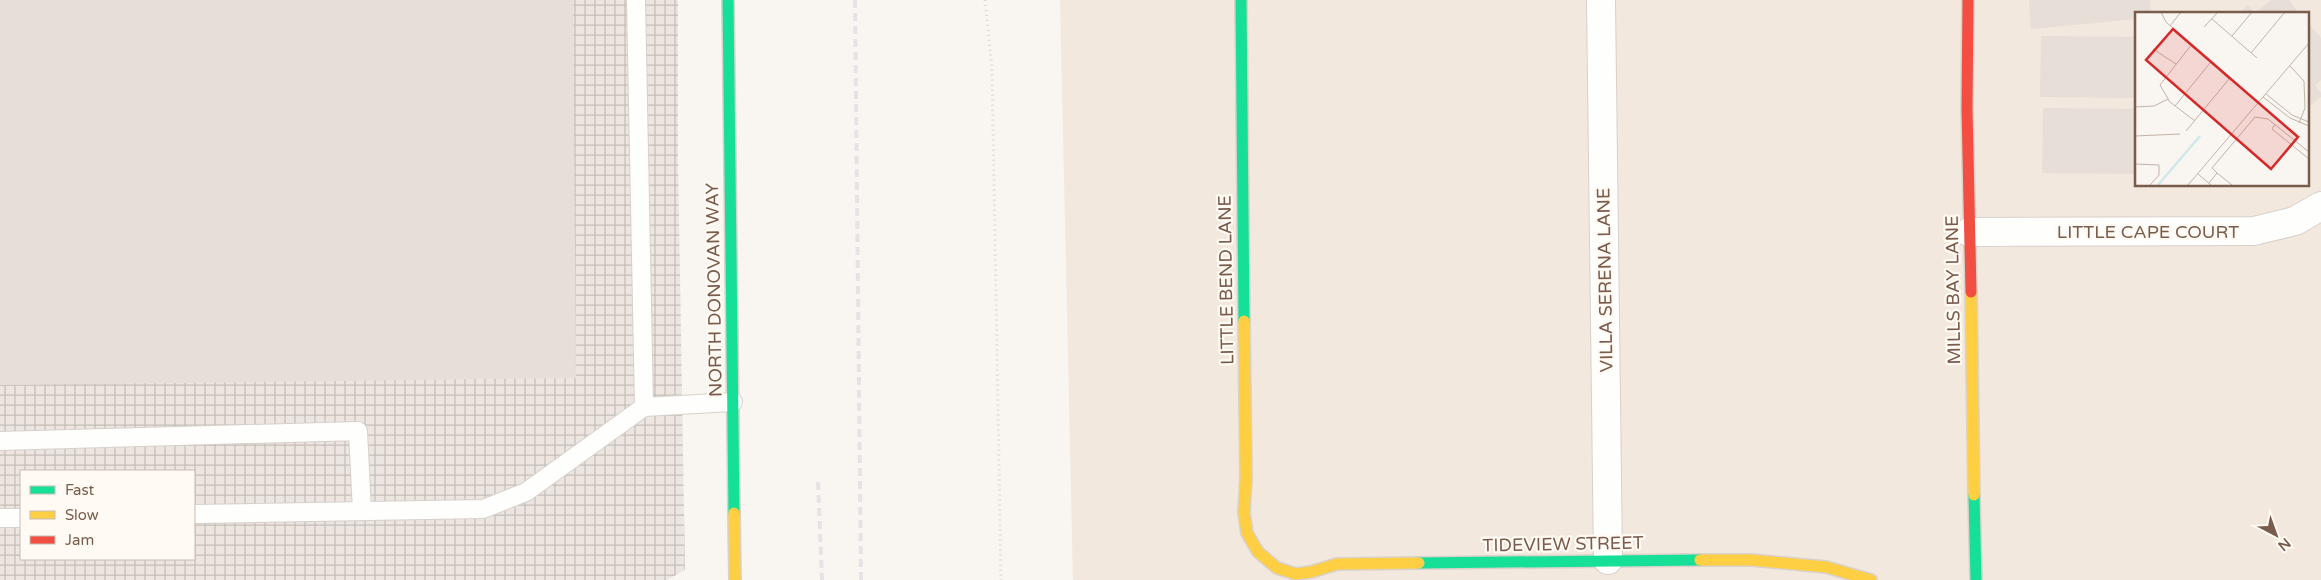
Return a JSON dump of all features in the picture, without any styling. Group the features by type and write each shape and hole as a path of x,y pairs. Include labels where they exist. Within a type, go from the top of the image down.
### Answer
{"street":[{"name":"NORTH DONOVAN WAY","path":"728,0 735,580"},
{"name":"LITTLE BEND LANE","path":"1241,0 1246,478 1243,514 1247,536 1260,555"},
{"name":"VILLA SERENA LANE","path":"1601,0 1608,560"},
{"name":"MILLS BAY LANE","path":"1968,0 1967,108 1976,580"},
{"name":"LITTLE CAPE COURT","path":"1969,232 2254,231 2295,221 2321,206"},
{"name":"TIDEVIEW STREET","path":"1260,555 1274,568 1296,574 1337,564 1751,560 1826,567 1871,580"}],"lane":[{"path":"636,0 644,407"},
{"path":"195,514 484,509 526,492 644,407 733,402"},
{"path":"0,441 358,432 362,511"},
{"path":"0,518 20,518"}],"path":[{"path":"985,0 992,67 1001,580"}],"shaded area":[{"path":"0,0 678,0 678,158 685,570 667,580 0,580"},
{"path":"1060,0 2321,0 2321,580 1073,580"}],"building":[{"path":"0,0 573,0 576,378 0,385"},
{"path":"2029,0 2150,0 2151,12 2135,12 2135,19 2031,29"},
{"path":"2271,0 2289,0 2298,12 2256,12"},
{"path":"2248,5 2254,12 2240,12"},
{"path":"2308,23 2321,38 2321,80 2315,85 2321,93 2321,97 2308,107"},
{"path":"2041,36 2135,37 2135,98 2040,97"},
{"path":"2043,108 2135,109 2135,174 2042,173"}],"railway":[{"path":"855,0 861,580"},
{"path":"818,482 822,580"}],"traffic: fast":[{"path":"728,0 734,513"},
{"path":"1241,0 1244,321"},
{"path":"1974,495 1976,580"},
{"path":"1419,563 1700,560"}],"traffic: slow":[{"path":"1971,292 1974,495"},
{"path":"1244,321 1246,478 1244,513 1247,533 1258,552 1277,568 1296,574 1311,572 1337,564 1419,563"},
{"path":"734,513 735,580"},
{"path":"1700,560 1751,560 1826,567 1871,580"}],"traffic: jam":[{"path":"1968,0 1967,108 1971,292"}]}
